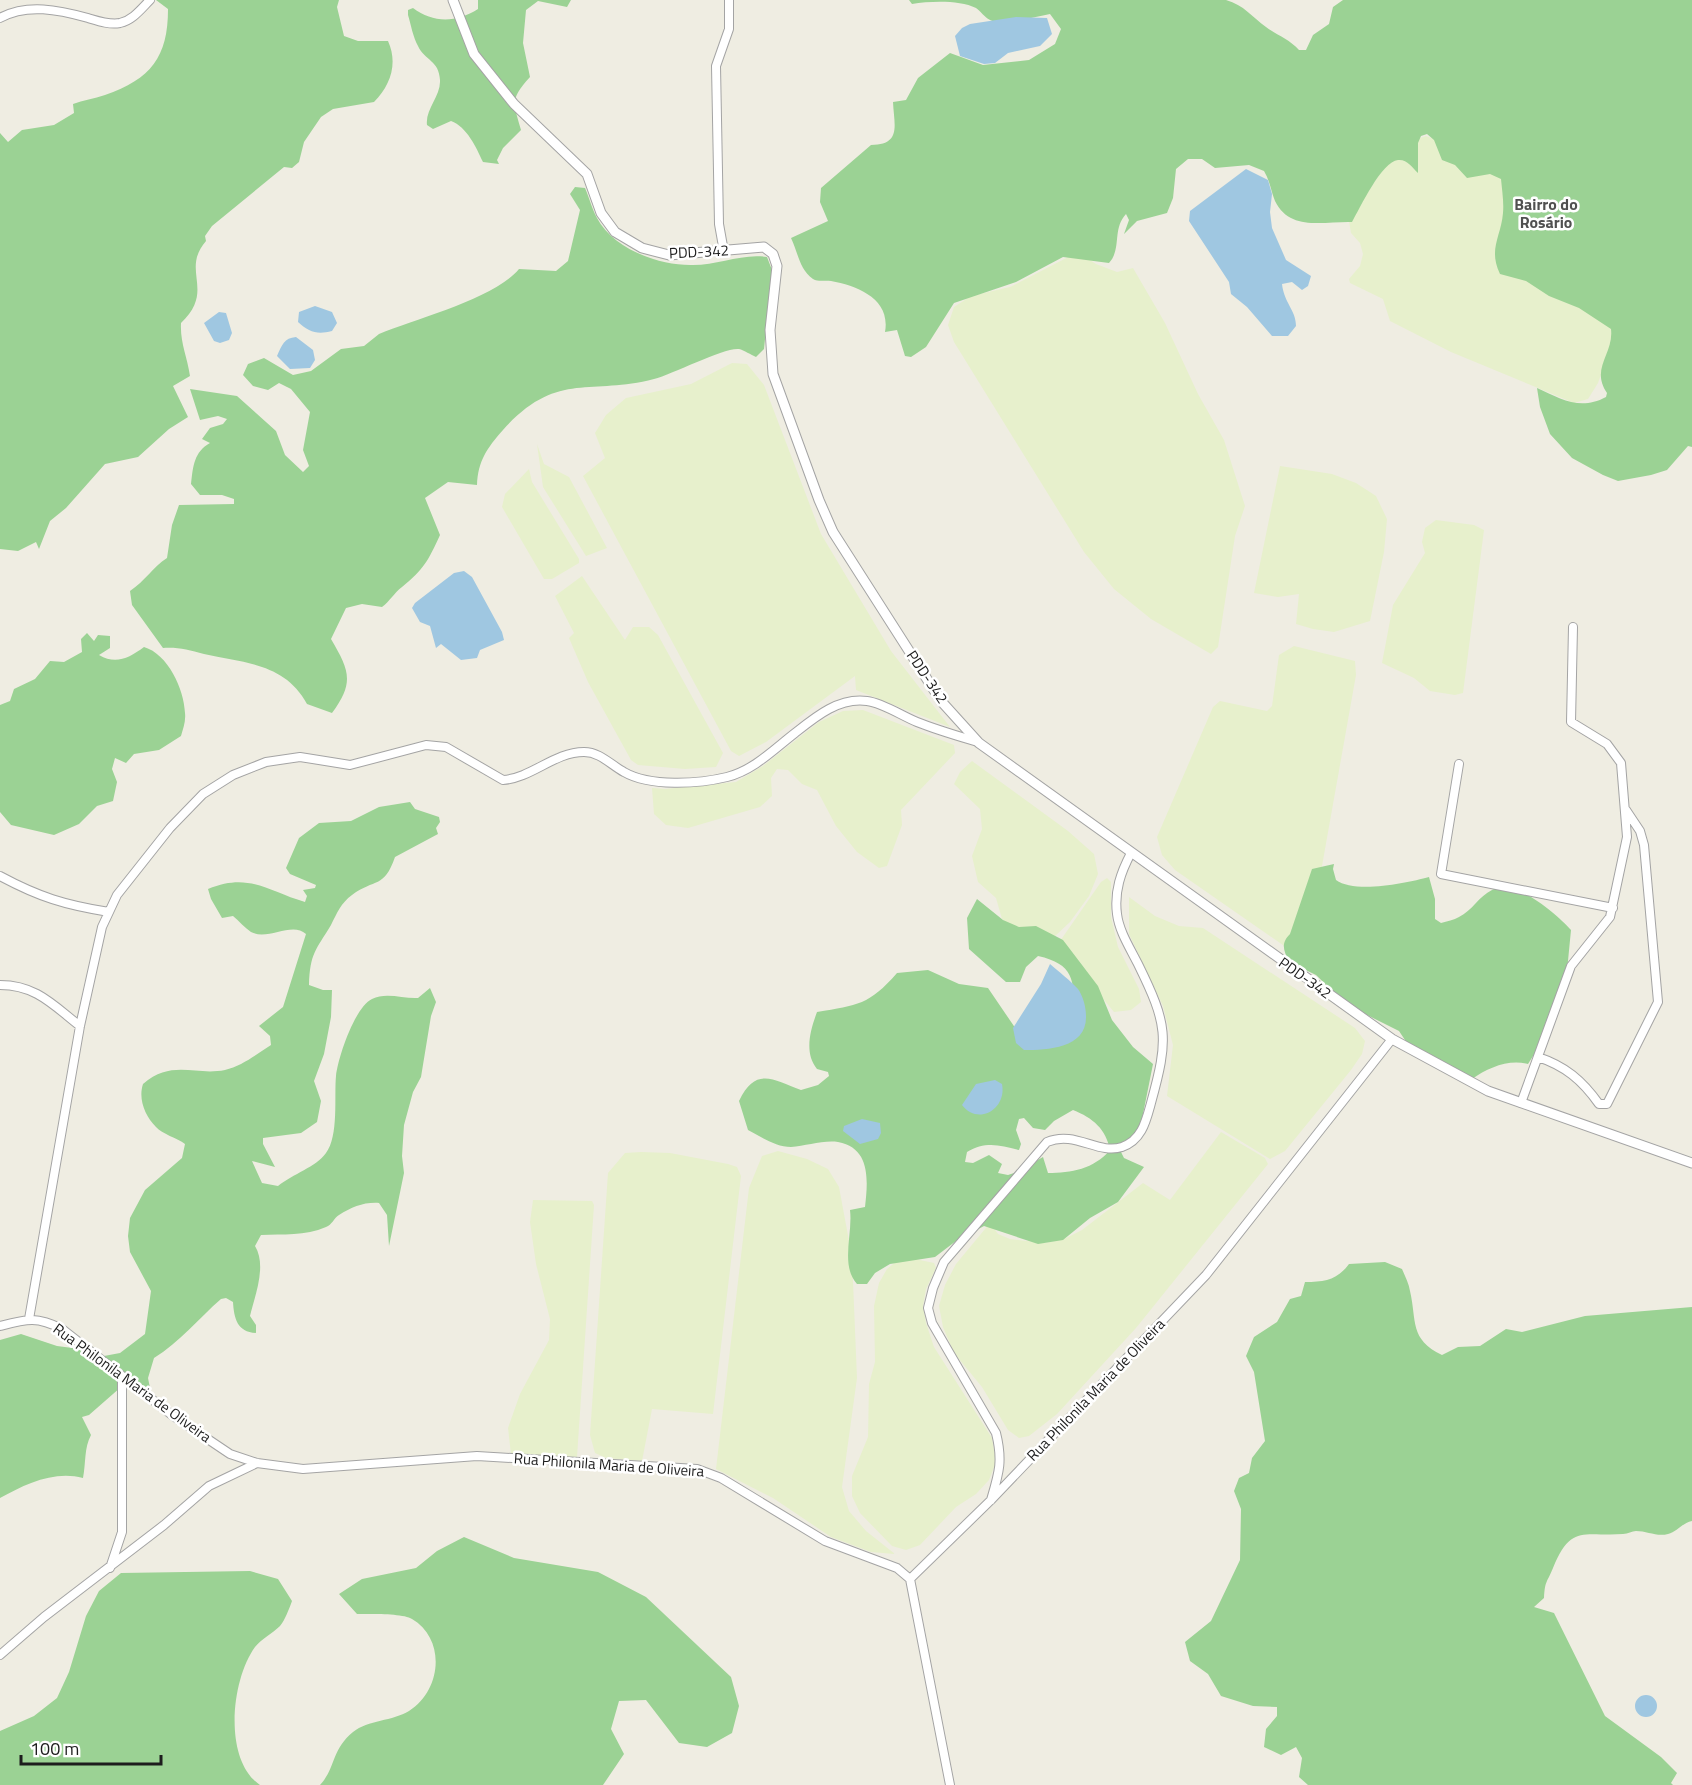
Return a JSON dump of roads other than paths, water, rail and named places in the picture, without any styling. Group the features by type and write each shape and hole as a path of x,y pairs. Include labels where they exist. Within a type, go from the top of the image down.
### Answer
{"street":[{"path":"0,18 28,10 52,9 108,24 122,23 134,17 150,0"},
{"name":"PDD-342","path":"453,0 474,54 514,104 587,174 601,213 615,232 642,248 669,255 764,247 773,254 777,266 770,330 773,374 819,500 833,532 941,701 979,743 1392,1039 1488,1091 1692,1163"},
{"path":"724,252 719,224 716,66 729,29 729,0"},
{"path":"1521,1103 1571,966 1598,934 1614,908 1627,837 1621,763 1607,744 1571,722 1573,627"},
{"path":"0,1326 29,1318 80,1026 102,927 117,895 145,857 203,794 233,775 266,762 300,757 350,765 426,745 446,747 503,780 520,776 571,753 586,752 600,756 626,773 648,781 670,783 726,777 751,768 820,713 847,702 868,701 921,723 979,743"},
{"path":"1459,764 1441,874 1614,908"},
{"path":"1538,1057 1558,1064 1581,1079 1599,1104 1606,1104 1658,1002 1644,845 1640,831 1625,809"},
{"path":"991,1500 1000,1468 1001,1453 996,1433 932,1323 928,1308 933,1288 944,1262 1047,1143 1066,1137 1112,1148 1122,1146 1137,1138 1144,1125 1164,1057 1164,1037 1156,1004 1122,931 1117,914 1116,893 1121,872 1131,853"},
{"path":"0,876 36,896 72,906 109,912"},
{"path":"0,985 17,985 34,990 80,1026"},
{"name":"Rua Philonila Maria de Oliveira","path":"29,1318 46,1321 62,1329 172,1415 230,1454 258,1463 303,1469 477,1456 697,1469 722,1478 825,1541 897,1568 910,1579 991,1500 1206,1275 1392,1039"},
{"path":"110,1569 123,1532 122,1377"},
{"path":"0,1655 44,1617 110,1569 209,1485 258,1463"},
{"path":"910,1579 950,1785"}],"water":[{"path":"1016,17 1047,18 1052,34 1040,46 1008,53 995,63 984,64 960,56 955,36 962,28 970,24"},
{"path":"1246,169 1268,180 1272,194 1270,212 1272,228 1286,260 1311,276 1308,286 1302,290 1292,282 1282,284 1296,326 1288,336 1272,336 1247,307 1231,294 1229,282 1189,221 1190,211"},
{"path":"315,306 332,312 337,323 332,331 314,332 298,322 299,312"},
{"path":"219,312 226,313 232,333 229,340 220,343 214,341 204,323"},
{"path":"296,337 313,350 315,360 310,368 290,369 277,356 286,341"},
{"path":"464,571 472,577 502,632 504,640 480,650 477,658 461,660 441,644 436,648 430,626 420,622 412,608 415,603 454,573"},
{"path":"1050,964 1072,982 1080,992 1086,1016 1085,1027 1073,1041 1064,1045 1024,1050 1016,1043 1013,1028 1041,984"},
{"path":"995,1080 1002,1084 1002,1093 1000,1101 990,1112 976,1114 962,1105 976,1084"},
{"path":"862,1119 880,1123 881,1133 878,1139 860,1144 843,1131 844,1126"},
{"path":"1646,1695 1654,1698 1657,1706 1654,1714 1646,1717 1638,1714 1635,1706 1638,1698"}],"district":[{"name":"Bairro do Rosário","path":"1546,213"}]}
